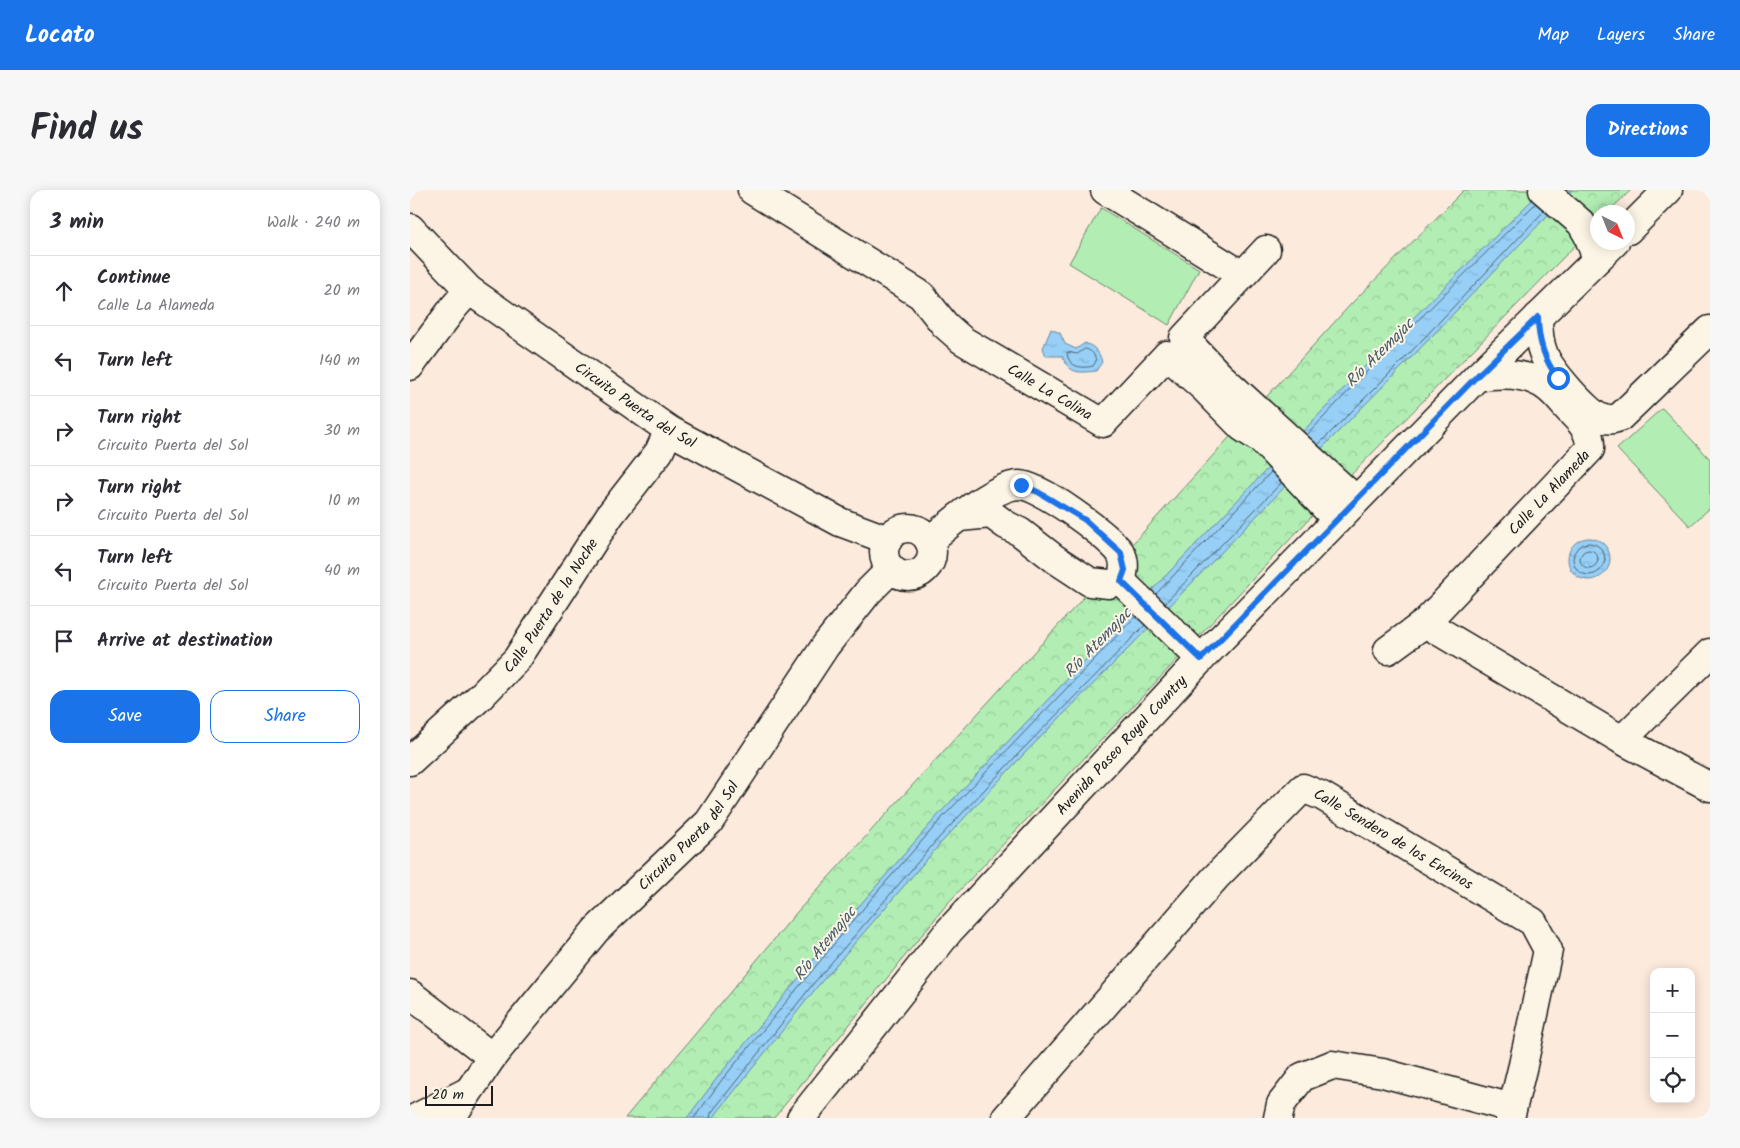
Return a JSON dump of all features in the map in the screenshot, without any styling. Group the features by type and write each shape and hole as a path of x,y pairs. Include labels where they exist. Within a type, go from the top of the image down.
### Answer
{"street":[{"name":"Calle La Colina","path":"752,190 921,295 946,325 962,340 1102,423 1167,355 1204,388 1242,427 1266,431"},
{"path":"1105,190 1242,275"},
{"path":"1542,190 1590,217"},
{"path":"1566,190 1590,217"},
{"path":"1635,223 1668,190"},
{"name":"Circuito Puerta del Sol","path":"410,228 469,290 669,430 840,522 888,540"},
{"name":"Calle La Colina","path":"1266,250 1184,338 1219,375 1266,431 1327,491 1337,520"},
{"name":"Avenida Paseo Royal Country","path":"801,1118 949,931 1192,651 1337,520 1477,376 1606,251"},
{"path":"410,366 469,290"},
{"path":"1538,317 1540,344 1551,369 1592,412 1606,420 1620,417 1710,330"},
{"name":"Calle La Alameda","path":"1388,650 1425,623 1590,449 1591,440 1582,424 1547,388 1535,381 1516,375 1496,374 1477,376"},
{"name":"Calle Puerta de la Noche","path":"410,762 495,683 517,659 610,515 659,452 669,430"},
{"path":"929,541 959,517 992,504 1008,487 1021,485 1061,504 1087,521 1121,553 1120,581"},
{"name":"Calle La Colina","path":"1327,491 1356,500"},
{"path":"992,504 1006,525 1020,532 1055,560 1090,582 1120,581 1192,651"},
{"path":"909,528 924,534 929,541 932,555 926,568 920,573 914,576 906,576 898,574 891,569 884,555 888,540 893,534 909,528"},
{"name":"Circuito Puerta del Sol","path":"451,1118 492,1057 596,930 710,822 826,645 868,592 891,569"},
{"path":"1425,623 1622,740 1710,787"},
{"path":"1622,740 1710,654"},
{"name":"Calle Sendero de los Encinos","path":"1006,1118 1216,878 1303,788 1322,796 1533,922 1548,950 1511,1113"},
{"path":"410,994 492,1057"},
{"path":"1278,1118 1282,1104 1302,1077 1332,1065 1383,1073 1511,1113"},
{"name":"Circuito Puerta del Sol","path":"416,1118 470,1090"}],"green space":[{"path":"1464,190 1631,190 1615,205 1590,205 1590,230 1345,481 947,904 774,1118 625,1118 797,912 1351,304"},
{"path":"1101,208 1199,269 1169,325 1069,263"},
{"path":"1662,408 1710,459 1710,508 1690,526 1617,449"}],"water":[{"path":"1542,190 1572,190 1410,359 1023,755 940,844 817,987 713,1118 687,1118 717,1078 832,937 939,814 1367,364"},
{"path":"1051,329 1060,333 1065,344 1076,349 1085,343 1094,348 1102,362 1096,371 1075,371 1068,366 1062,356 1046,356 1043,348"},
{"path":"1589,538 1604,544 1610,559 1604,574 1589,580 1574,574 1568,559 1574,544"}],"route":[{"path":"1021,485 1061,504 1085,520 1121,553 1125,570 1121,581 1201,659 1477,376 1538,317 1540,344 1551,369 1558,378"}],"water label":[{"name":"Río Atemajac","path":"1379,352"},
{"name":"Río Atemajac","path":"1097,642"},
{"name":"Río Atemajac","path":"824,943"}]}
